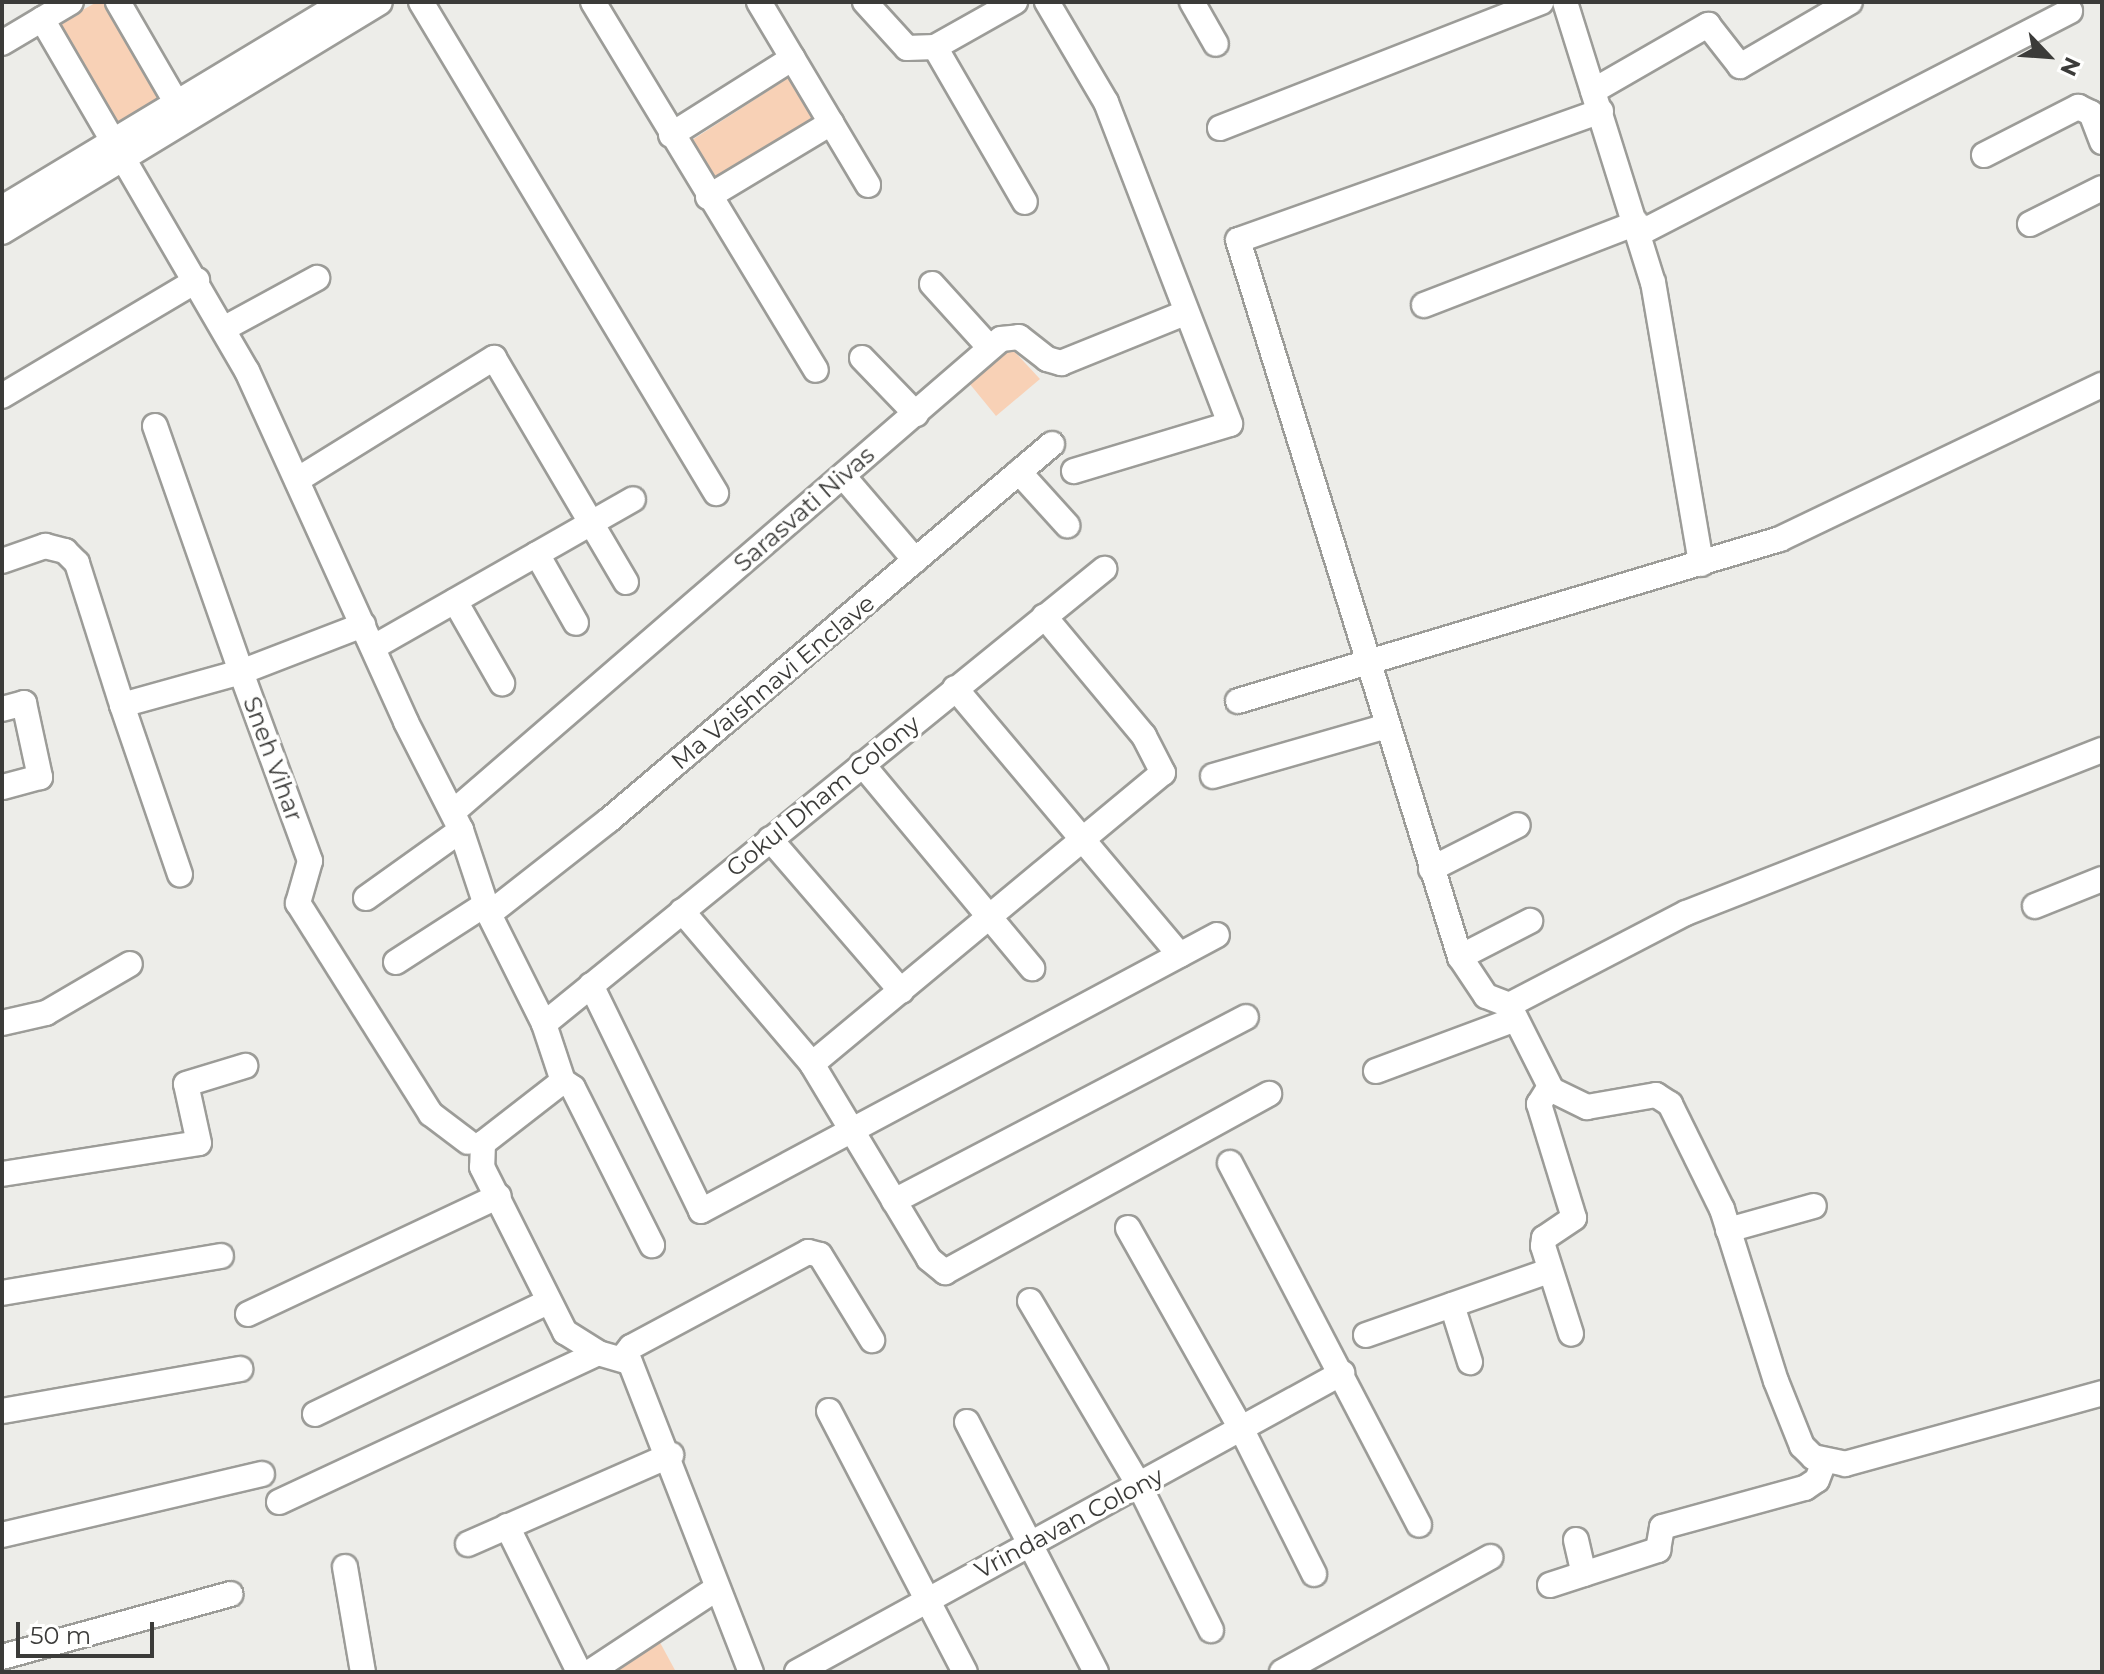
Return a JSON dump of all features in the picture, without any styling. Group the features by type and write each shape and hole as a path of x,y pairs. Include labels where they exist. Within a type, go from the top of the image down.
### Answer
{"street":[{"path":"2,43 71,2"},
{"path":"118,2 181,111"},
{"path":"295,43 344,2"},
{"path":"2,232 119,149 181,111 295,43 380,2"},
{"path":"421,2 716,493"},
{"path":"593,2 708,197 816,370"},
{"path":"759,2 868,185"},
{"path":"865,2 907,48 935,47 1015,2"},
{"path":"1047,2 1106,102 1230,424 1074,471"},
{"path":"1192,2 1216,44"},
{"path":"1220,128 1541,2"},
{"path":"1565,2 1638,228 1675,391 1701,564"},
{"path":"1850,2 1740,66 1708,25 1597,101 1238,240 1373,663 1387,726 1460,957 1486,996 1512,1012 1549,1088 1587,1107 1665,1097 1728,1230 1802,1446 1824,1462 1845,1464 2102,1393"},
{"path":"1424,305 1638,228 2070,11"},
{"path":"42,19 225,328 457,821 488,909 544,1024 563,1081 573,1088 652,1245"},
{"path":"935,47 1025,202"},
{"path":"671,135 793,58"},
{"path":"1984,155 2078,107 2091,113 2102,142"},
{"path":"708,197 831,123"},
{"path":"2,208 119,149"},
{"path":"2030,224 2102,188"},
{"path":"225,328 317,278"},
{"path":"2,396 197,280"},
{"path":"932,284 990,348 1011,334 1061,363 1185,313"},
{"name":"Sarasvati Nivas","path":"366,898 457,821 990,348"},
{"path":"297,480 494,358 593,521 626,582"},
{"path":"862,358 916,414"},
{"path":"1238,701 1780,539 2102,385"},
{"path":"155,426 241,672 363,625"},
{"name":"Ma Vaishnavi Enclave","path":"396,962 488,909 609,820 1052,444"},
{"path":"1019,472 1067,525"},
{"path":"843,476 915,560"},
{"path":"374,647 633,499"},
{"path":"2,561 45,546 65,551 77,563 180,874"},
{"path":"537,554 576,623"},
{"name":"Gokul Dham Colony","path":"544,1024 1104,569"},
{"path":"455,601 502,683"},
{"path":"812,1064 1163,773 1144,736 1044,616"},
{"name":"Sneh Vihar","path":"122,705 241,672 310,861 298,903 431,1114 468,1142"},
{"path":"955,688 1180,955"},
{"path":"2,787 40,777 13,706"},
{"path":"1213,776 1387,726"},
{"path":"1376,1071 1512,1012 1686,913 2102,750"},
{"path":"862,764 1032,968"},
{"path":"1431,869 1518,825"},
{"path":"770,839 901,991"},
{"path":"2035,906 2102,879"},
{"path":"682,911 812,1064 935,1268 956,1270 1269,1094"},
{"path":"1460,957 1530,921"},
{"path":"591,985 701,1211 1217,935"},
{"path":"2,1023 46,1013 130,964"},
{"path":"894,1201 1246,1017"},
{"path":"2,1174 199,1143 186,1084 245,1066"},
{"path":"563,1081 483,1143 482,1167 565,1332 598,1353 623,1357 630,1362 671,1455 716,1589 751,1672"},
{"path":"1549,1088 1539,1104 1574,1218 1542,1241 1571,1334"},
{"path":"1230,1163 1419,1525"},
{"path":"248,1314 499,1196"},
{"path":"1728,1230 1814,1206"},
{"path":"1128,1228 1242,1430 1314,1574"},
{"path":"623,1357 631,1347 808,1252 820,1255 872,1340"},
{"path":"2,1293 221,1256"},
{"path":"1366,1335 1549,1271"},
{"path":"1030,1301 1139,1485 1211,1630"},
{"path":"315,1414 548,1302"},
{"path":"1452,1305 1470,1362"},
{"path":"279,1502 598,1353"},
{"path":"2,1411 240,1369"},
{"name":"Vrindavan Colony","path":"797,1672 1342,1373"},
{"path":"829,1411 965,1672"},
{"path":"967,1422 1096,1672"},
{"path":"468,1544 671,1455"},
{"path":"1550,1585 1658,1550 1662,1527 1805,1488 1817,1480 1824,1462"},
{"path":"2,1535 262,1474"},
{"path":"507,1526 579,1672"},
{"path":"1576,1540 1584,1574"},
{"path":"1282,1672 1490,1557"},
{"path":"345,1567 363,1672"},
{"path":"590,1672 716,1589"},
{"path":"2,1657 230,1594"}],"shaded area":[{"path":"97,2 109,2 164,97 119,126 59,23"},
{"path":"788,78 814,118 713,182 689,142"},
{"path":"1011,348 1040,379 996,416 969,383"},
{"path":"657,1637 676,1672 602,1672"}]}
